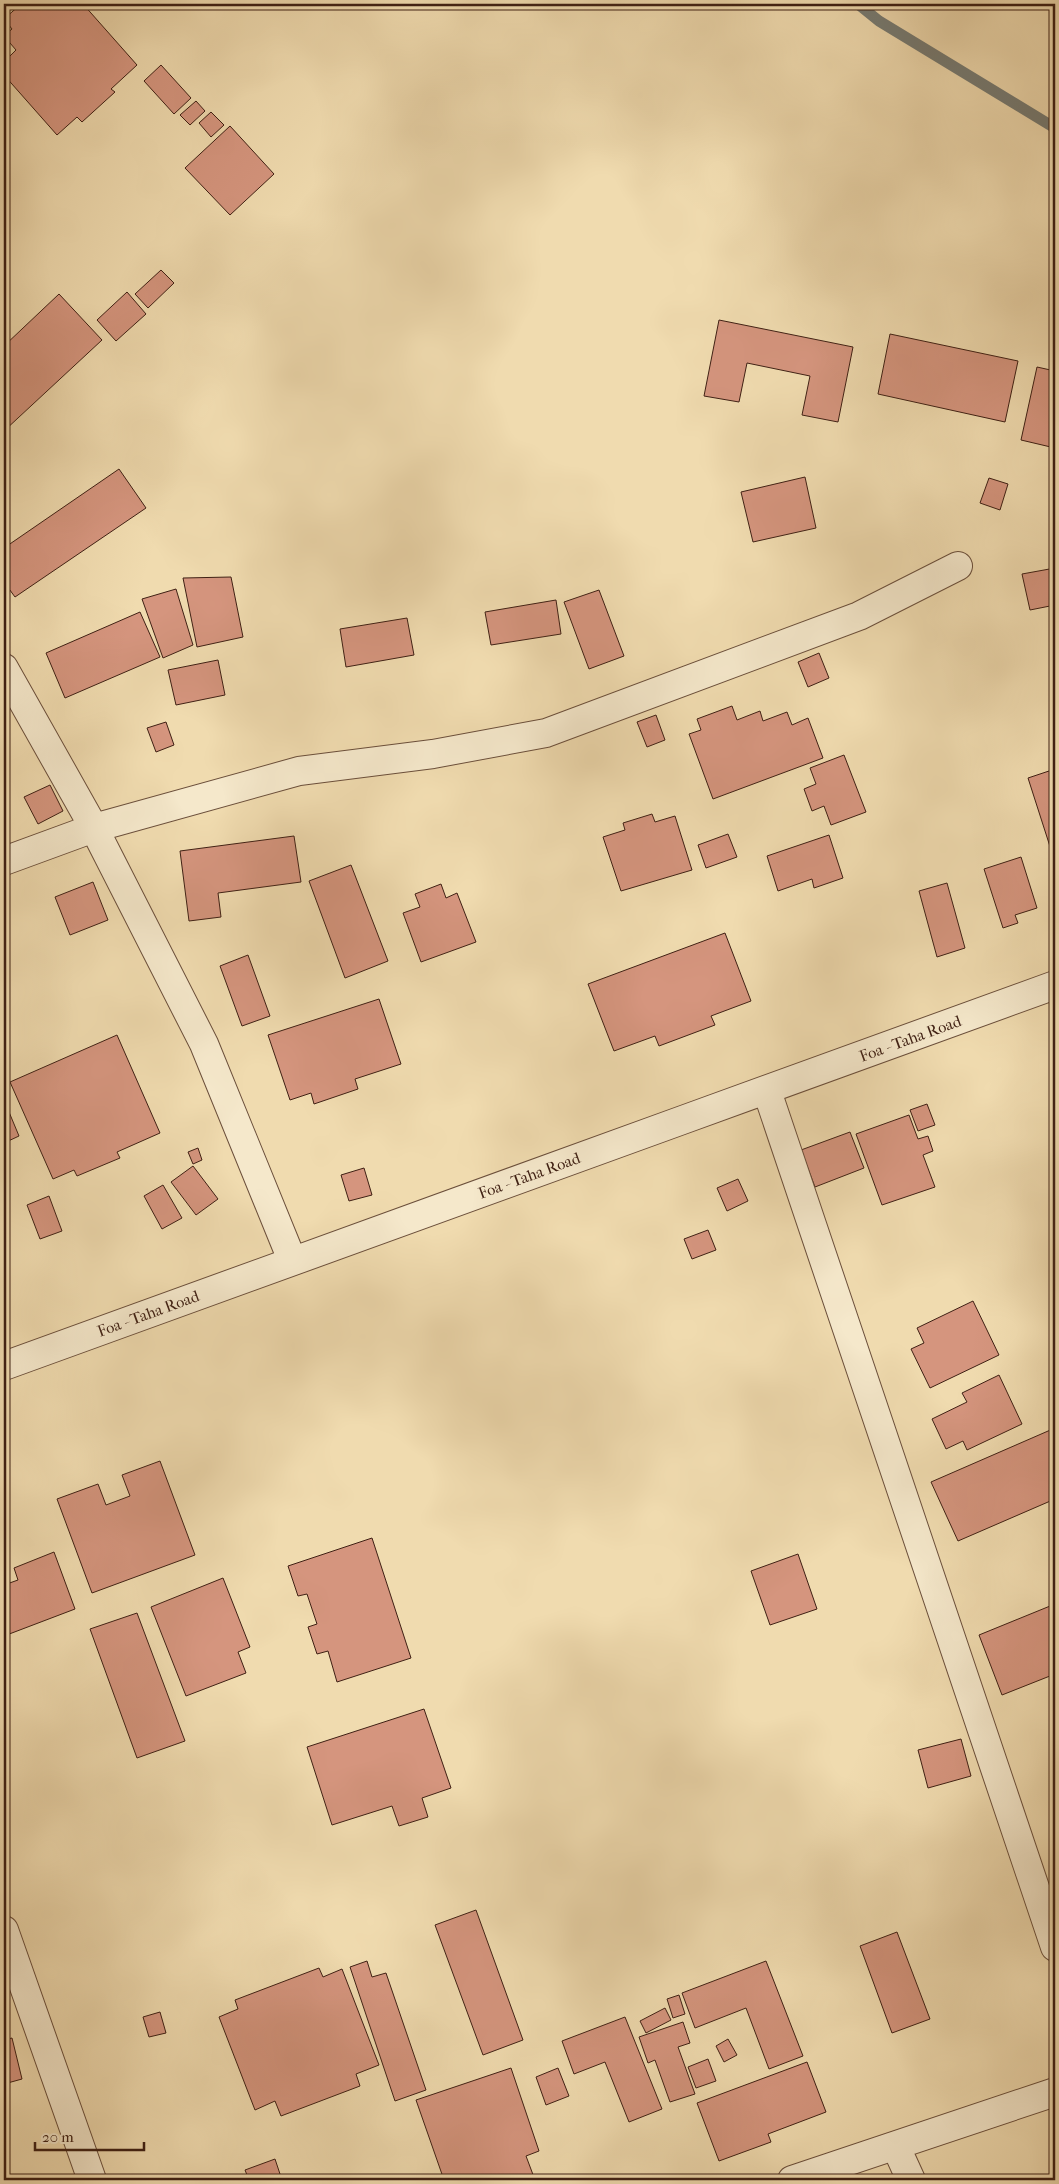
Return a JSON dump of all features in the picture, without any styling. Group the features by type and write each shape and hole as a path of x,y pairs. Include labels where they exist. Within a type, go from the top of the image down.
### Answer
{"street":[{"path":"4,861 94,828 299,771 433,754 546,733 859,616 958,566"},
{"path":"4,668 94,828 204,1044 292,1260"},
{"name":"Foa - Taha Road","path":"4,1366 292,1260 767,1091 1055,985"},
{"path":"767,1091 1055,1947"},
{"path":"4,1930 62,2101 92,2180"},
{"path":"792,2180 896,2147 1055,2092"},
{"path":"896,2147 911,2180"}],"building":[{"path":"21,4 83,4 137,65 111,89 115,92 82,122 77,117 57,135 4,75 4,62 16,50 4,36 12,29 4,19"},
{"path":"161,65 191,98 174,114 144,81"},
{"path":"196,101 205,111 190,125 180,115"},
{"path":"211,112 224,125 211,137 199,123"},
{"path":"230,126 274,174 230,215 185,168"},
{"path":"161,270 174,283 148,308 135,294"},
{"path":"127,292 146,314 116,341 97,320"},
{"path":"59,294 102,340 4,431 4,346"},
{"path":"719,320 853,347 838,422 802,415 810,376 747,363 739,402 704,396"},
{"path":"890,334 1018,361 1005,422 878,394"},
{"path":"1037,367 1055,371 1055,448 1021,440"},
{"path":"119,469 146,508 15,597 4,582 4,548"},
{"path":"805,477 816,528 753,542 741,492"},
{"path":"989,478 1008,484 1000,510 980,503"},
{"path":"1055,568 1055,605 1030,610 1022,574"},
{"path":"231,577 243,637 197,647 183,578"},
{"path":"176,589 193,645 163,658 142,599"},
{"path":"599,590 624,656 589,669 564,602"},
{"path":"556,600 561,634 491,645 485,612"},
{"path":"140,612 160,657 65,698 46,653"},
{"path":"407,618 414,655 346,667 340,629"},
{"path":"819,653 829,678 808,687 798,662"},
{"path":"218,660 225,695 176,705 168,670"},
{"path":"732,706 737,720 760,711 763,721 787,712 792,725 808,718 823,758 713,799 689,734 701,730 697,719"},
{"path":"656,715 665,740 647,747 637,722"},
{"path":"166,722 174,745 156,752 147,728"},
{"path":"844,755 866,812 831,825 824,806 812,811 804,789 816,784 810,768"},
{"path":"1055,769 1055,858 1054,859 1028,778"},
{"path":"50,785 63,811 38,824 24,797"},
{"path":"652,814 655,822 675,816 692,870 621,891 603,837 625,830 623,823"},
{"path":"728,834 737,857 706,868 698,845"},
{"path":"829,835 843,878 814,888 812,879 778,891 767,856"},
{"path":"294,836 301,882 218,893 221,917 189,921 180,851"},
{"path":"1021,857 1037,908 1015,915 1018,923 1003,928 984,869"},
{"path":"351,865 388,961 345,978 309,881"},
{"path":"93,882 108,920 70,935 55,897"},
{"path":"947,883 965,948 937,957 919,891"},
{"path":"441,884 446,898 457,893 476,942 421,962 403,913 420,907 415,894"},
{"path":"725,933 751,1001 711,1016 715,1025 659,1046 655,1036 614,1051 588,984"},
{"path":"248,955 270,1016 242,1026 220,966"},
{"path":"379,999 401,1064 355,1079 358,1089 314,1104 311,1093 290,1100 268,1035"},
{"path":"117,1035 160,1133 117,1152 120,1158 77,1176 74,1170 53,1179 10,1082"},
{"path":"4,1100 19,1136 4,1143"},
{"path":"927,1104 935,1125 918,1131 910,1110"},
{"path":"909,1115 918,1139 928,1136 933,1151 923,1155 935,1187 882,1205 856,1134"},
{"path":"850,1132 864,1168 815,1187 801,1150"},
{"path":"198,1148 202,1160 193,1164 188,1152"},
{"path":"193,1166 218,1199 196,1215 171,1182"},
{"path":"364,1168 372,1195 349,1201 341,1175"},
{"path":"738,1179 748,1201 727,1211 717,1188"},
{"path":"163,1185 182,1218 162,1229 144,1196"},
{"path":"49,1196 62,1231 40,1239 27,1205"},
{"path":"708,1230 716,1250 692,1259 684,1239"},
{"path":"973,1301 999,1355 930,1388 911,1349 924,1343 917,1328"},
{"path":"999,1375 1022,1424 967,1450 963,1441 946,1449 932,1419 967,1402 962,1393"},
{"path":"1055,1428 1055,1499 958,1541 931,1482"},
{"path":"160,1461 195,1555 92,1593 57,1499 98,1484 106,1505 130,1496 122,1475"},
{"path":"372,1538 411,1658 337,1682 328,1651 317,1654 308,1627 317,1624 307,1594 298,1596 288,1566"},
{"path":"54,1552 75,1609 4,1636 4,1585 18,1580 14,1568"},
{"path":"798,1554 817,1609 770,1625 751,1571"},
{"path":"223,1578 250,1647 238,1652 246,1673 186,1696 151,1607"},
{"path":"1055,1604 1055,1674 1002,1695 979,1635"},
{"path":"137,1613 185,1741 137,1758 90,1629"},
{"path":"424,1709 451,1788 422,1798 428,1817 399,1826 392,1806 332,1825 307,1747"},
{"path":"961,1739 971,1776 928,1788 918,1750"},
{"path":"476,1910 523,2040 483,2055 435,1925"},
{"path":"897,1932 930,2019 892,2033 860,1946"},
{"path":"367,1961 372,1977 386,1973 426,2090 395,2101 350,1967"},
{"path":"766,1961 803,2056 769,2069 746,2008 695,2028 682,1993"},
{"path":"319,1968 323,1977 342,1969 379,2065 356,2074 360,2086 281,2116 275,2101 255,2110 219,2017 238,2009 235,2000"},
{"path":"679,1995 685,2014 673,2018 667,1999"},
{"path":"665,2008 671,2020 646,2033 640,2021"},
{"path":"160,2012 166,2033 149,2037 143,2017"},
{"path":"625,2017 662,2109 629,2122 605,2062 574,2074 562,2041"},
{"path":"683,2022 690,2043 678,2047 695,2094 670,2102 655,2060 648,2063 639,2037"},
{"path":"12,2038 22,2079 4,2084 4,2040"},
{"path":"728,2039 737,2055 724,2062 716,2046"},
{"path":"708,2059 716,2081 696,2088 688,2067"},
{"path":"807,2062 826,2112 768,2134 771,2142 719,2161 697,2103"},
{"path":"511,2068 539,2151 526,2156 535,2180 444,2180 416,2100"},
{"path":"558,2068 569,2096 546,2105 536,2077"},
{"path":"275,2159 282,2180 249,2180 245,2170"}],"waterway":[{"path":"858,4 879,21 1055,128"}]}
